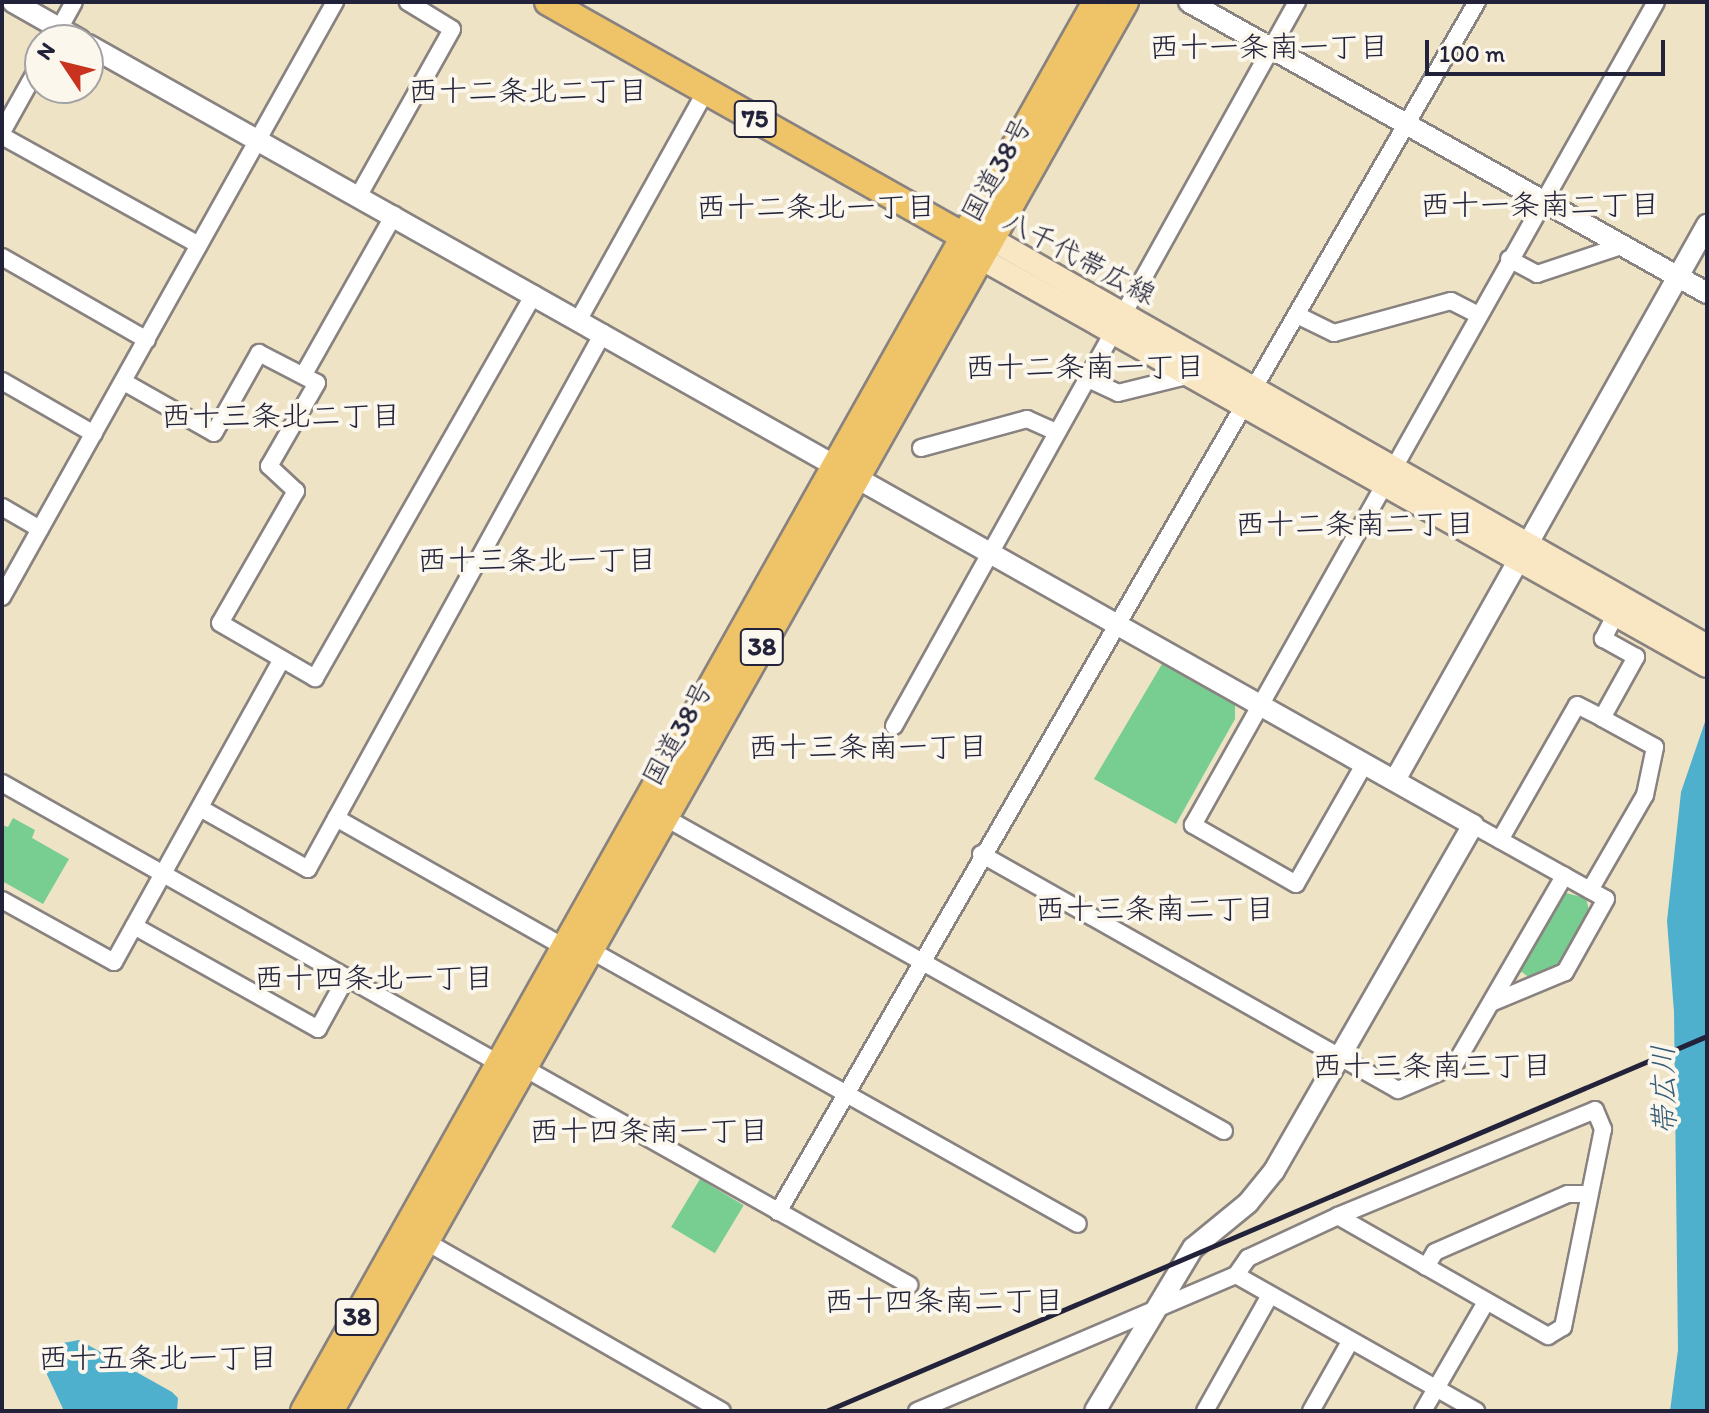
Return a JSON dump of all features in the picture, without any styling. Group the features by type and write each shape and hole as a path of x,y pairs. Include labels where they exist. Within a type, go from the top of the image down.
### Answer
{"main road":[{"name":"75","path":"548,2 963,236"},
{"name":"国道38号","path":"330,1411 500,1064 564,947 655,812 846,472 963,236 1096,2"},
{"name":"国道38号","path":"846,472 988,249 1125,2"},
{"name":"八千代帯広線","path":"963,236 1524,552 1707,646"},
{"name":"八千代帯広線","path":"1118,323 1191,375 1250,397"},
{"name":"八千代帯広線","path":"1524,552 1616,614 1707,666"},
{"name":"国道38号","path":"304,1411 526,1069 592,951 655,812"}],"street":[{"path":"13,2 43,24"},
{"path":"62,24 74,2"},
{"path":"359,195 452,29 408,2"},
{"path":"1189,2 1707,293"},
{"path":"894,726 1297,2"},
{"path":"778,1212 981,854 1299,316 1477,2"},
{"path":"1365,763 1296,884 1193,825 1656,2"},
{"path":"2,597 259,139 328,5"},
{"path":"104,54 1606,899 1565,972 1491,1003"},
{"path":"579,319 706,91"},
{"path":"24,93 2,134 199,245"},
{"path":"304,374 394,215"},
{"path":"1395,780 1707,225"},
{"path":"1509,259 1537,274 1621,246"},
{"path":"2,257 147,340"},
{"path":"124,382 214,433 259,353 317,383 269,466 296,491 220,623 315,678 534,294"},
{"path":"1299,316 1334,333 1451,301 1478,315"},
{"path":"200,808 308,869 603,333"},
{"path":"1086,378 1118,393 1191,375"},
{"path":"2,381 94,434"},
{"path":"921,448 1027,419 1056,432"},
{"path":"2,507 40,529"},
{"path":"1602,718 1636,657 1603,639 1616,614"},
{"path":"2,900 114,962 282,659"},
{"path":"1500,840 1577,705 1655,747 1645,795 1590,890"},
{"path":"2,783 500,1064 526,1069 909,1285"},
{"path":"655,812 1224,1131"},
{"path":"336,818 564,947 592,951 1078,1224"},
{"path":"1095,1411 1152,1310 1193,1248 1248,1203 1274,1171 1473,825"},
{"path":"981,854 1398,1090 1454,1066 1564,876"},
{"path":"134,926 318,1029 346,978"},
{"path":"917,1411 1236,1275 1248,1258 1338,1216 1595,1110 1603,1129 1563,1327 1548,1336 1338,1216"},
{"path":"1426,1267 1435,1252 1568,1194 1589,1194"},
{"path":"416,1236 722,1411"},
{"path":"1236,1275 1476,1411"},
{"path":"1205,1411 1270,1295"},
{"path":"1423,1411 1486,1302"},
{"path":"1311,1411 1351,1340"}],"green space":[{"path":"1162,664 1235,705 1235,719 1176,824 1094,779"},
{"path":"13,818 35,830 32,838 69,859 43,904 2,881 2,825 8,827"},
{"path":"1562,892 1586,898 1589,910 1557,966 1530,978 1519,970"},
{"path":"700,1179 744,1205 715,1253 671,1227"}],"water":[{"path":"1707,716 1707,1411 1670,1411 1678,1350 1674,1012 1667,921 1681,792"},
{"path":"79,1340 172,1392 178,1398 177,1411 64,1411 43,1366 63,1343"}],"railway":[{"path":"826,1411 1707,1036"}],"district":[{"name":"西十一条南一丁目","path":"1269,47"},
{"name":"西十二条北二丁目","path":"528,91"},
{"name":"西十一条南二丁目","path":"1540,205"},
{"name":"西十二条北一丁目","path":"816,207"},
{"name":"西十二条南一丁目","path":"1085,367"},
{"name":"西十三条北二丁目","path":"281,416"},
{"name":"西十二条南二丁目","path":"1355,524"},
{"name":"西十三条北一丁目","path":"537,560"},
{"name":"西十三条南一丁目","path":"868,747"},
{"name":"西十三条南二丁目","path":"1155,909"},
{"name":"西十四条北一丁目","path":"374,978"},
{"name":"西十三条南三丁目","path":"1432,1066"},
{"name":"西十四条南一丁目","path":"649,1131"},
{"name":"西十四条南二丁目","path":"944,1301"},
{"name":"西十五条北一丁目","path":"158,1358"}],"water label":[{"name":"帯広川","path":"1664,1090"}]}
